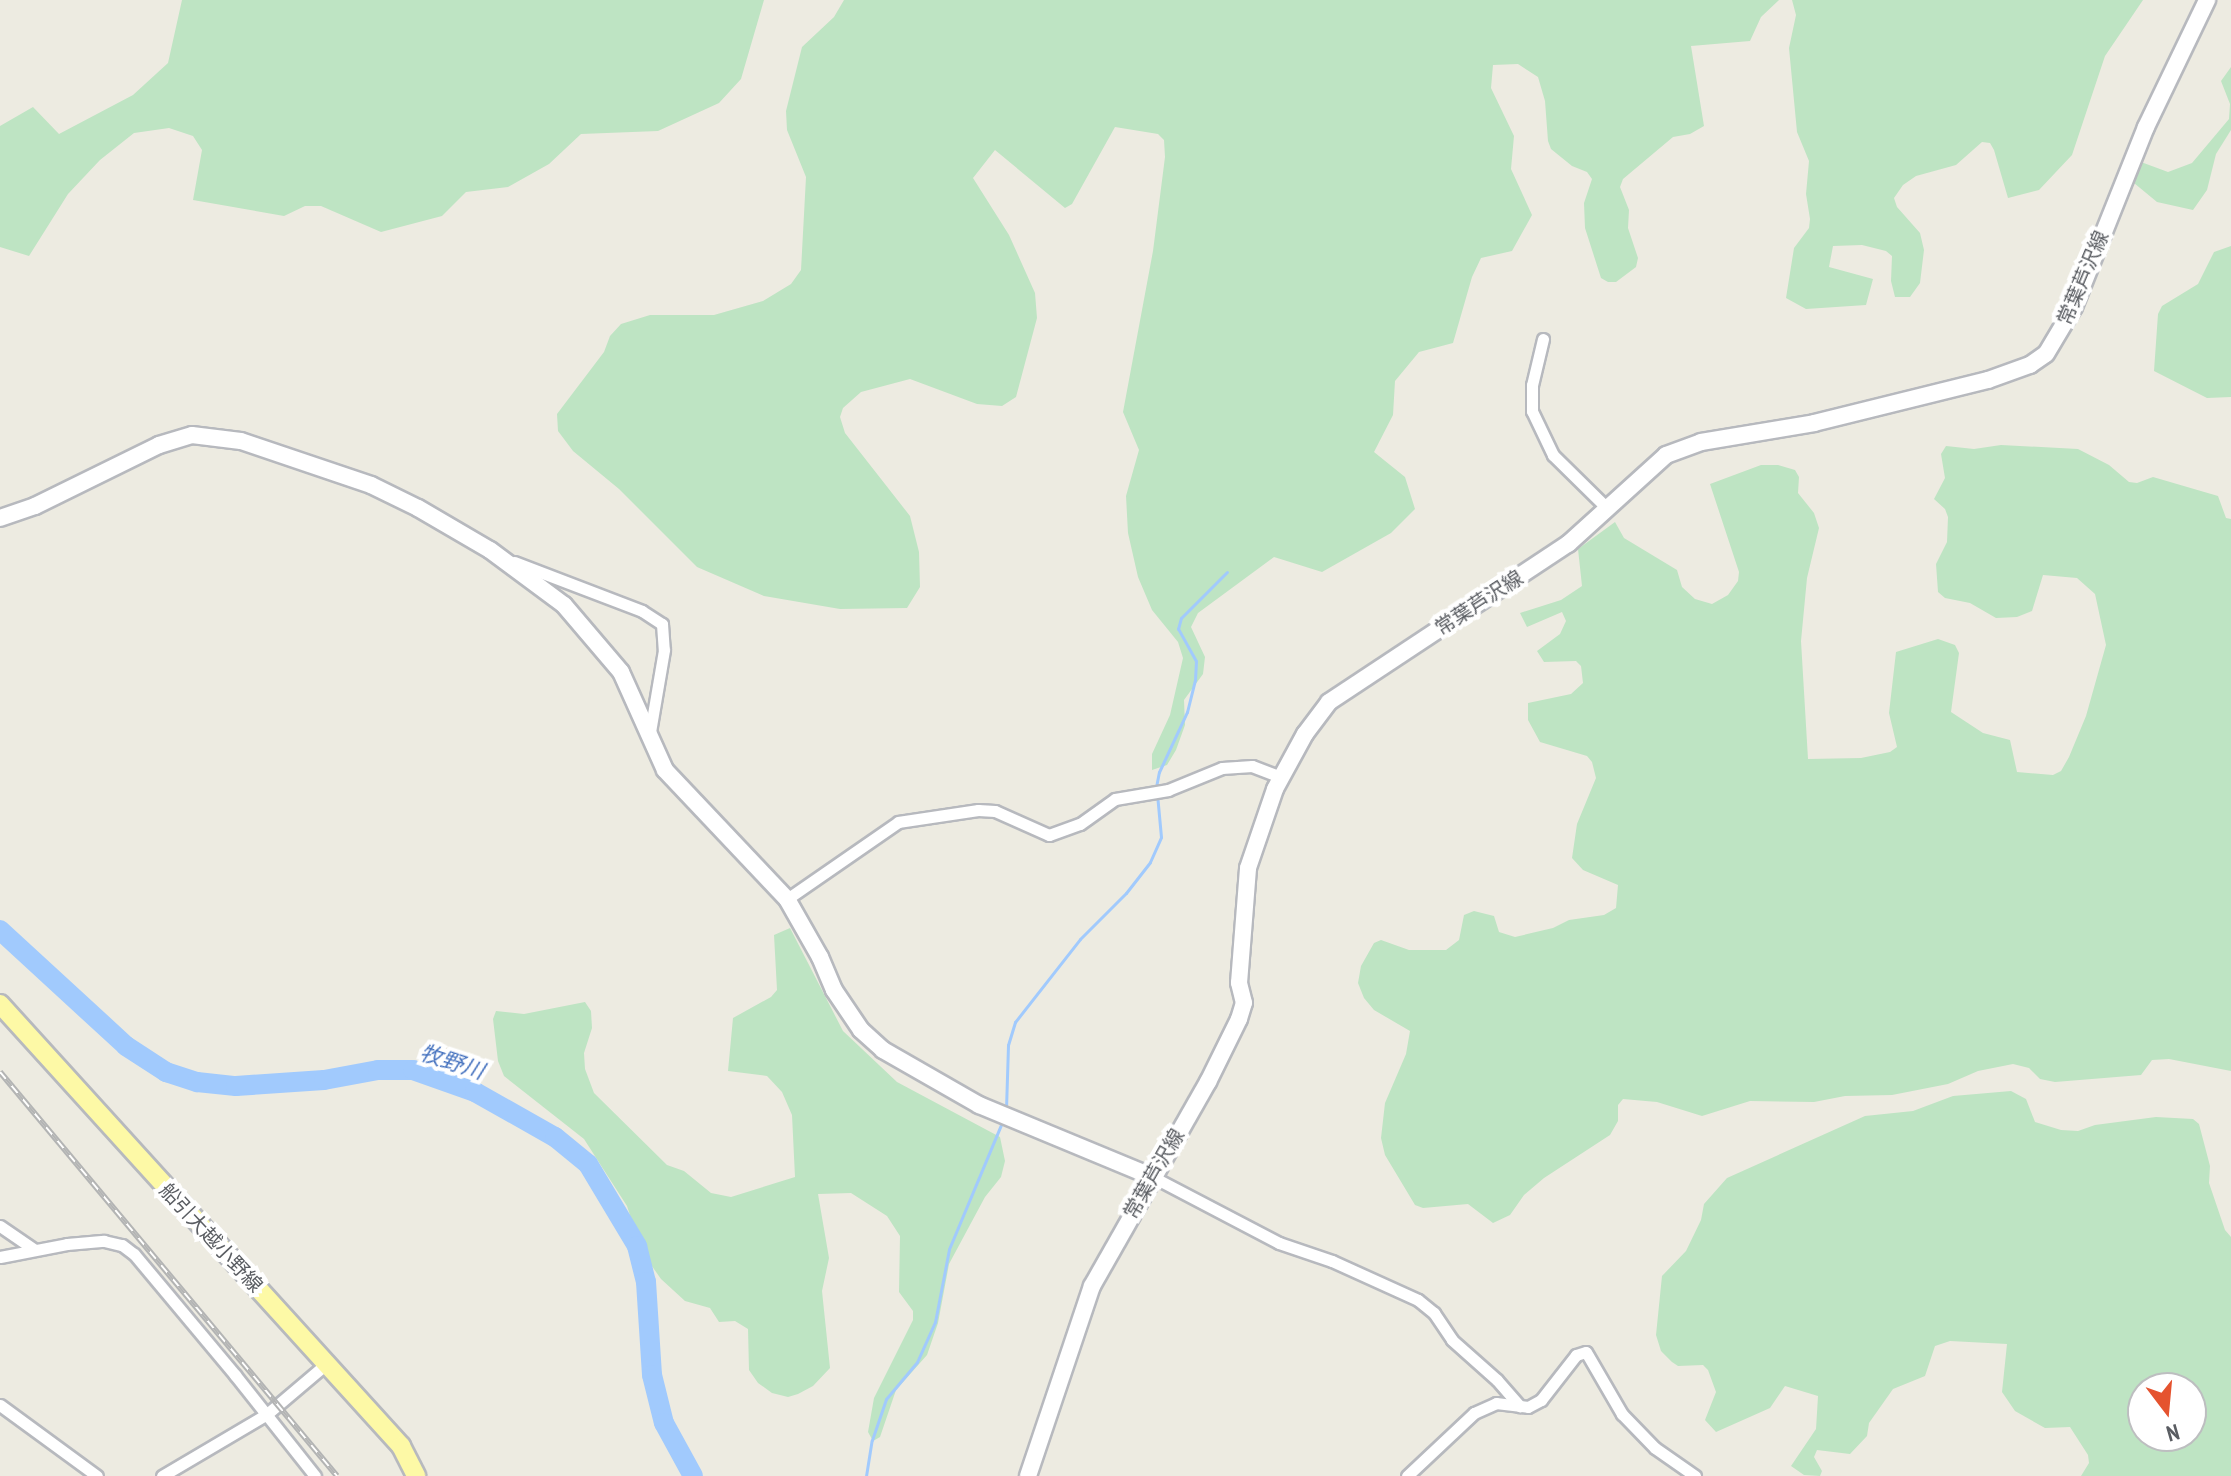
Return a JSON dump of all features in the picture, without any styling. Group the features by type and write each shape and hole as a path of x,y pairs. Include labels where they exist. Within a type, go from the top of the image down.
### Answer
{"main road":[{"name":"常葉芦沢線","path":"1028,1476 1092,1286 1232,1037 1242,1011 1244,1003 1239,983 1248,868 1265,812 1280,777 1315,719 1343,690 1537,565 1608,509 1650,465 1684,447 1814,423 1975,383 2008,374 2046,354 2074,307 2146,127 2207,0"},
{"path":"0,518 35,506 159,445 192,435 222,437 371,485 498,556 564,605 621,672 665,770 787,899 813,943 834,990 861,1030 883,1050 979,1105 1153,1177"},
{"name":"船引大越小野線","path":"0,1004 401,1446 416,1476"}],"street":[{"path":"1543,339 1532,385 1532,411 1553,455 1608,509"},
{"path":"498,556 642,611 662,624 664,650 649,733"},
{"path":"787,899 898,822 995,811 1049,835 1080,824 1115,799 1168,790 1222,768 1252,766 1280,777"},
{"path":"1153,1177 1279,1243 1332,1261 1418,1300 1434,1313 1452,1340 1497,1380 1520,1406"},
{"path":"0,1226 35,1250"},
{"path":"0,1257 104,1241 122,1245 134,1254 315,1476"},
{"path":"1407,1476 1474,1413 1496,1403 1528,1407 1541,1400 1576,1355 1586,1352 1622,1414 1655,1448 1695,1476"},
{"path":"162,1476 267,1414 326,1364"},
{"path":"0,1405 97,1476"}],"green space":[{"path":"182,0 764,0 741,79 719,103 658,131 581,134 549,164 508,187 466,192 442,216 381,232 321,206 305,206 284,216 193,200 202,150 193,136 169,128 134,133 100,160 68,194 29,256 0,247 0,126 33,107 59,134 133,95 168,63"},
{"path":"844,0 1779,0 1761,17 1750,41 1691,46 1704,126 1690,134 1673,137 1623,179 1620,187 1629,210 1628,228 1638,258 1636,267 1616,282 1601,278 1585,228 1584,203 1592,179 1587,172 1572,166 1551,149 1545,101 1538,77 1518,64 1493,65 1491,88 1514,136 1511,169 1532,215 1512,251 1481,258 1472,277 1453,343 1419,352 1395,381 1393,415 1374,452 1405,477 1415,509 1391,533 1322,572 1274,557 1198,613 1191,627 1205,657 1203,674 1184,700 1185,725 1176,750 1167,765 1152,770 1152,754 1170,715 1183,658 1178,642 1152,610 1138,577 1128,533 1126,496 1139,450 1123,412 1153,251 1165,157 1164,140 1158,134 1115,127 1072,204 1065,208 995,150 973,178 1009,235 1035,293 1037,318 1016,397 1002,406 977,404 910,379 861,392 843,408 840,417 845,433 910,516 919,552 920,587 907,608 840,609 764,596 697,567 619,489 573,451 558,431 557,414 621,324 650,315 714,315 763,301 791,284 801,270 806,177 787,130 786,111 802,47 834,17"},
{"path":"1792,0 2143,0 2105,56 2072,155 2039,190 2008,198 1994,150 1990,143 1982,142 1956,165 1916,176 1903,185 1894,198 1897,207 1920,233 1924,250 1920,283 1910,297 1895,297 1891,281 1892,256 1886,251 1862,245 1833,246 1829,267 1873,279 1866,305 1806,309 1786,298 1794,248 1809,228 1810,219 1806,194 1809,161 1797,132 1789,48 1796,15"},
{"path":"2231,67 2231,130 2216,154 2207,190 2193,210 2157,202 2134,183 2141,162 2168,172 2192,163 2229,119 2230,104 2221,81"},
{"path":"2231,246 2231,397 2207,398 2154,371 2158,314 2162,306 2198,284 2214,252"},
{"path":"2001,445 2078,449 2109,465 2129,482 2137,483 2153,477 2218,496 2226,518 2231,519 2231,1071 2169,1059 2152,1060 2141,1075 2055,1082 2040,1079 2029,1068 2013,1064 1978,1071 1948,1084 1892,1095 1845,1096 1814,1102 1750,1101 1702,1116 1657,1102 1623,1099 1618,1105 1618,1121 1610,1135 1544,1178 1524,1195 1510,1215 1493,1223 1468,1204 1423,1208 1415,1205 1385,1155 1381,1138 1385,1103 1406,1054 1410,1031 1374,1010 1364,998 1358,983 1361,966 1374,943 1381,940 1409,950 1446,950 1459,940 1464,915 1474,911 1494,916 1499,932 1515,937 1553,928 1569,920 1604,915 1616,908 1618,885 1583,870 1572,858 1577,824 1596,778 1592,762 1587,756 1540,742 1528,720 1528,703 1571,694 1583,683 1581,666 1576,661 1544,662 1537,651 1560,634 1566,621 1562,612 1527,627 1520,613 1561,600 1582,586 1578,549 1615,522 1624,538 1677,570 1682,587 1695,599 1712,604 1728,595 1738,581 1739,572 1710,484 1761,465 1778,465 1795,470 1799,477 1798,493 1814,513 1819,528 1807,578 1801,641 1808,759 1861,758 1890,752 1897,747 1889,713 1896,652 1938,639 1955,645 1959,653 1951,712 1983,733 2010,740 2017,772 2053,775 2061,771 2069,757 2086,716 2106,645 2095,594 2077,578 2043,575 2032,611 2017,617 1996,618 1970,603 1945,598 1938,592 1936,564 1947,542 1948,517 1945,509 1934,499 1945,478 1941,454 1946,446 1974,449"},
{"path":"790,928 843,1031 897,1082 1000,1137 1005,1161 1001,1177 985,1197 949,1264 938,1323 927,1355 896,1390 880,1437 873,1441 868,1432 874,1398 913,1320 913,1311 899,1292 900,1236 887,1216 851,1193 818,1194 829,1258 822,1291 830,1368 813,1386 798,1394 788,1397 772,1393 758,1383 749,1370 748,1329 735,1321 719,1322 710,1308 685,1301 661,1279 642,1252 627,1206 584,1139 504,1076 498,1061 493,1019 496,1011 524,1014 585,1002 591,1011 592,1028 584,1053 585,1069 594,1093 667,1165 684,1171 711,1193 731,1197 795,1177 792,1115 782,1092 767,1076 728,1071 733,1018 771,997 777,990 774,935"},
{"path":"2011,1091 2026,1099 2035,1122 2061,1130 2078,1131 2095,1125 2156,1117 2193,1119 2199,1124 2210,1166 2209,1183 2225,1230 2231,1237 2231,1476 2081,1476 2089,1463 2088,1455 2070,1427 2045,1428 2015,1411 2002,1392 2007,1344 1950,1341 1935,1346 1925,1376 1893,1389 1869,1423 1867,1436 1850,1454 1817,1450 1814,1457 1822,1471 1820,1476 1804,1475 1791,1466 1816,1429 1818,1396 1785,1386 1770,1408 1716,1432 1705,1420 1716,1392 1708,1370 1703,1365 1678,1366 1672,1362 1661,1351 1656,1335 1662,1276 1686,1251 1701,1220 1704,1204 1727,1178 1865,1116 1913,1111 1953,1096"}],"waterway":[{"path":"1156,787 1159,772 1187,712 1195,680 1196,661 1178,629 1181,618 1227,572"},
{"path":"1006,1109 1008,1045 1015,1022 1080,939 1126,893 1150,862 1161,837 1157,794"},
{"name":"牧野川","path":"0,930 126,1046 166,1072 197,1082 236,1086 324,1080 378,1070 413,1070 475,1092 555,1137 588,1164 637,1246 646,1282 652,1375 664,1423 693,1476"},
{"path":"866,1476 872,1440 886,1399 917,1362 935,1322 949,1249 1003,1120"}],"railway":[{"path":"0,1072 337,1476"}]}
